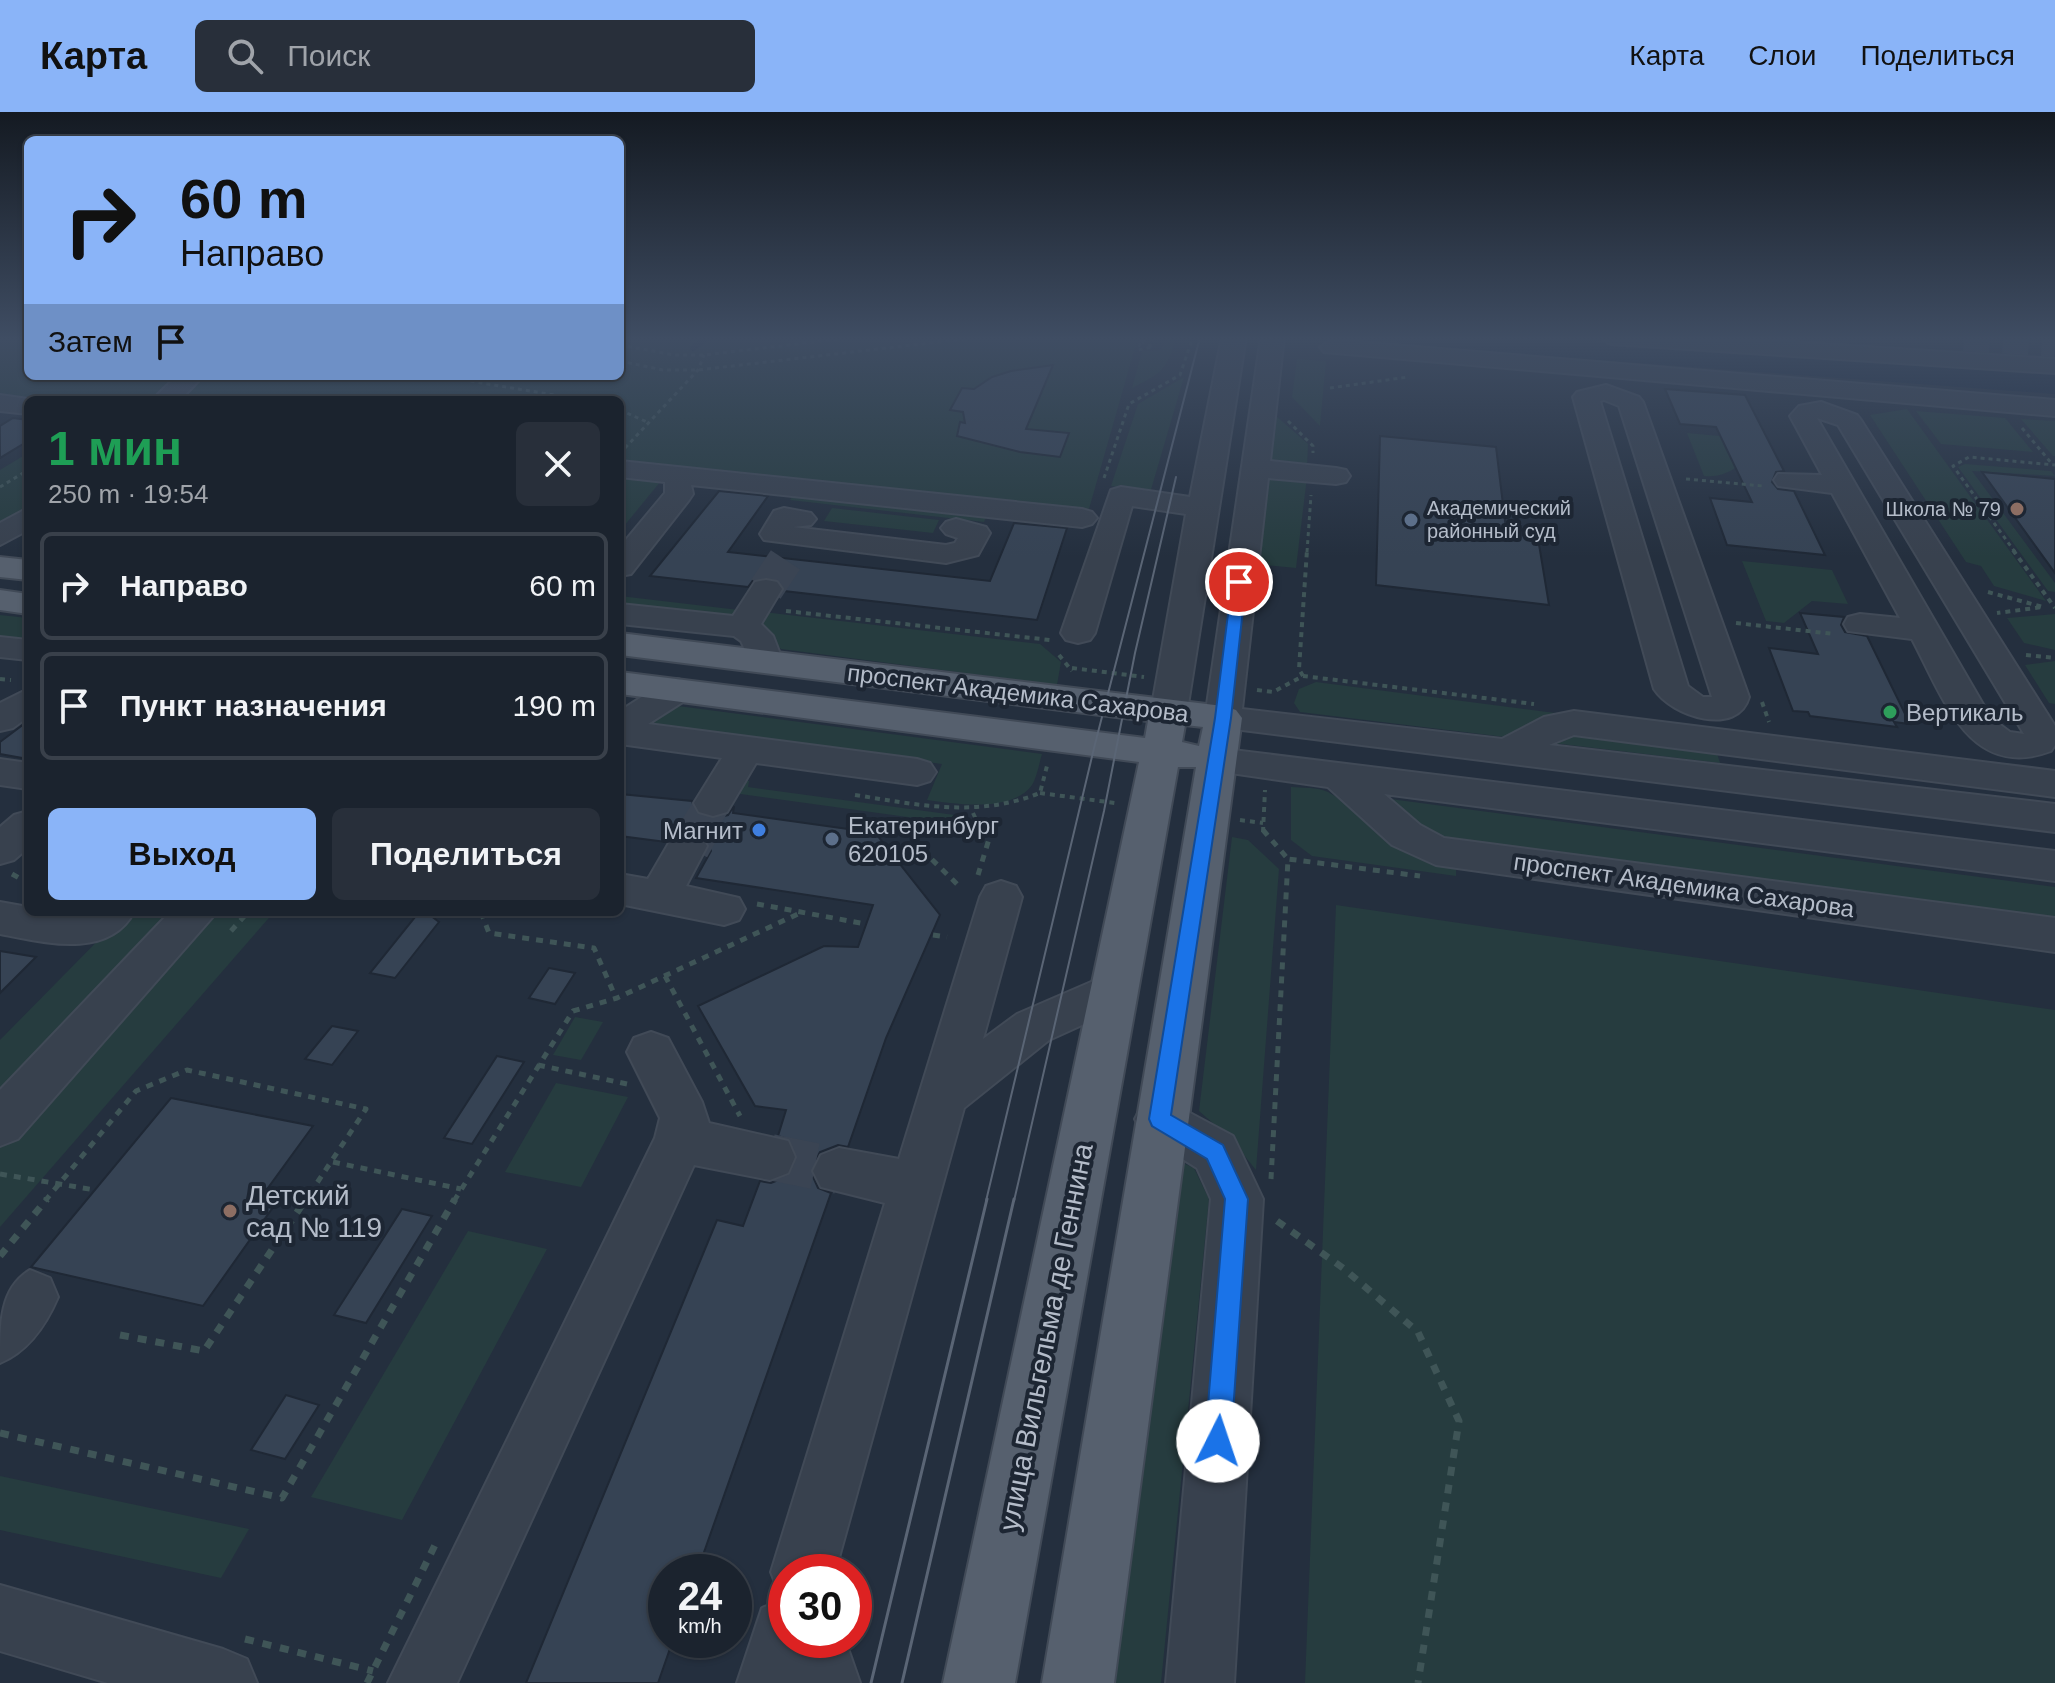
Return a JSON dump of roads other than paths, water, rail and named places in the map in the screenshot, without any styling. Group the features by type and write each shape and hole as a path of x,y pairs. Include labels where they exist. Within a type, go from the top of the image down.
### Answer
{"main road":[{"path":"0,567 24,570"},
{"path":"0,600 24,603"},
{"name":"проспект Академика Сахарова","path":"624,644 1169,711 1220,739"},
{"name":"проспект Академика Сахарова","path":"624,683 1161,752 1220,739"},
{"name":"улица Вильгельма де Геннина","path":"979,1683 1169,711"},
{"path":"1078,1683 1160,1119 1220,739"}],"street":[{"name":"улица Вильгельма де Геннина","path":"1169,711 1220,410"},
{"path":"1220,739 1262,410"},
{"path":"1590,410 1671,689 1710,725"},
{"path":"1633,410 1731,697 1710,725"},
{"path":"1508,752 1557,725 1710,725 2047,783 2040,730 1848,420 1829,412 1808,411 1803,416 1840,485 1977,725 1991,737 2040,730"},
{"path":"1254,468 1321,465"},
{"path":"624,469 1082,518"},
{"path":"1779,483 1840,485"},
{"path":"624,562 679,494 677,485"},
{"path":"0,505 24,490"},
{"path":"1063,491 1202,507"},
{"path":"1067,637 1121,496"},
{"path":"1620,513 1670,518"},
{"path":"0,538 24,520"},
{"path":"795,539 946,554 967,549 975,533 956,528"},
{"path":"650,529 687,532"},
{"path":"1871,537 1924,542"},
{"path":"0,538 24,544"},
{"path":"624,614 755,608 756,636 766,662"},
{"path":"1860,624 1923,630"},
{"path":"0,647 24,650"},
{"path":"624,730 640,711 677,690"},
{"path":"0,720 24,703"},
{"path":"624,733 917,772"},
{"name":"проспект Академика Сахарова","path":"1220,739 1508,752 2055,818"},
{"name":"проспект Академика Сахарова","path":"1220,739 1339,776 2055,866"},
{"path":"713,803 746,749"},
{"path":"0,772 24,775"},
{"name":"проспект Академика Сахарова","path":"1339,776 1406,835 1436,851 2055,935"},
{"path":"0,850 24,829"},
{"path":"640,893 687,846"},
{"path":"640,893 724,909"},
{"path":"808,1554 970,1002 981,893"},
{"path":"0,918 82,931 102,924 109,916"},
{"path":"0,1124 213,922"},
{"path":"943,1096 1033,1027 1112,991"},
{"path":"970,1002 990,1025 1033,1027"},
{"path":"422,1683 680,1140 685,1117 642,1069"},
{"path":"1160,1119 1215,1152 1237,1199 1200,1683"},
{"path":"680,1140 770,1157"},
{"path":"839,1171 916,1186"},
{"path":"0,1618 223,1683"},
{"path":"771,1683 778,1658"},
{"path":"817,1658 826,1683"}],"tunnel":[{"path":"766,589 786,559"},
{"path":"695,832 713,803"},
{"path":"687,846 696,830"},
{"path":"770,1157 839,1171"}],"tram line":[{"path":"986,1201 1095,744 1181,410"},
{"path":"1014,1201 1104,811 1135,653 1176,477"},
{"path":"871,1683 987,1199"},
{"path":"902,1683 1014,1199"}],"place":[{"name":"Школа № 79","path":"2017,509"},
{"name":"Академический районный суд","path":"1411,520"},
{"name":"Вертикаль","path":"1890,712"},
{"name":"Магнит","path":"759,830"},
{"name":"Екатеринбург 620105","path":"832,839"},
{"name":"Детский сад № 119","path":"230,1211"}]}
